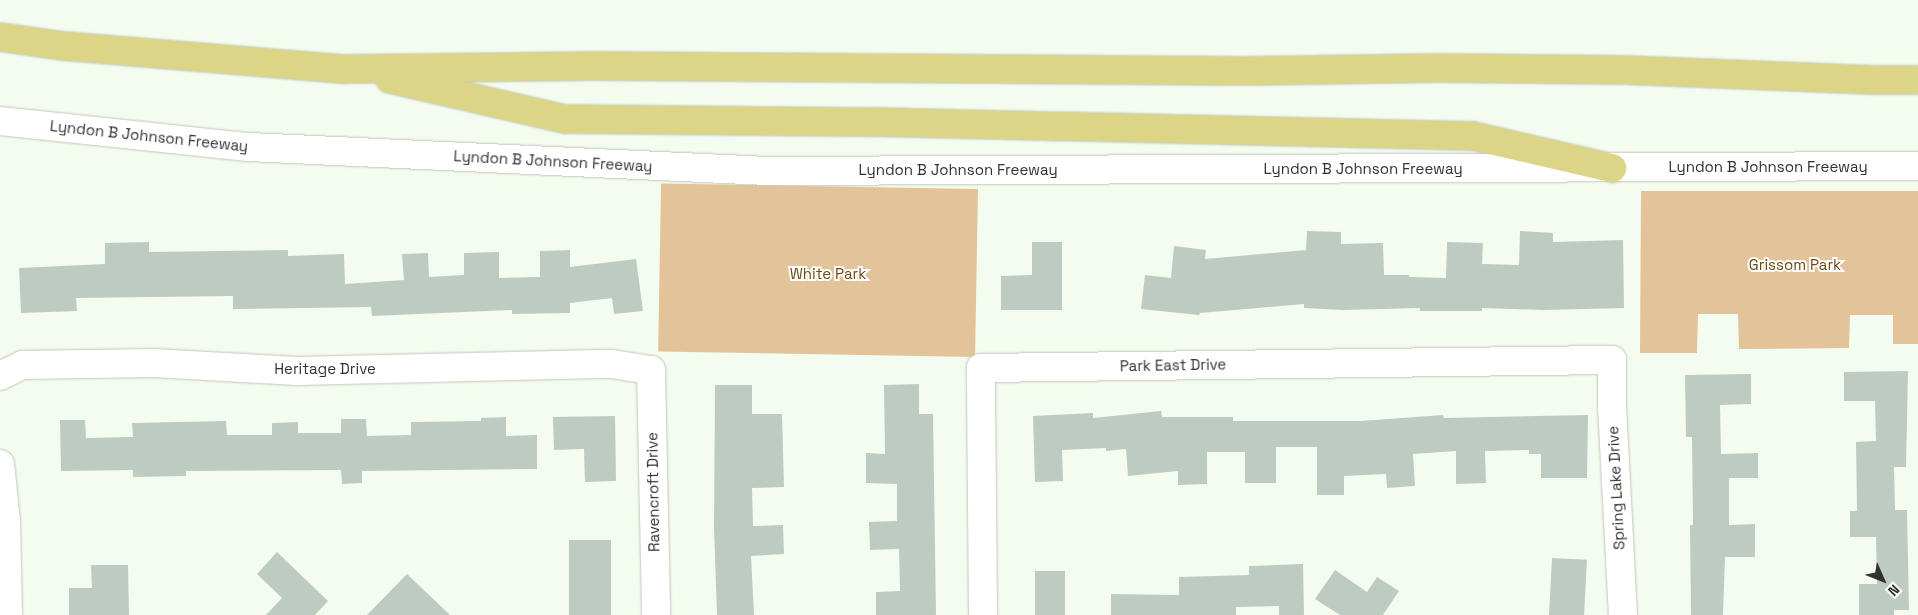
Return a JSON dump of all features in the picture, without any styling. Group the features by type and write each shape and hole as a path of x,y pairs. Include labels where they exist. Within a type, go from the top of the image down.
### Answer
{"highway":[{"path":"0,37 63,46 345,69 596,66 1245,71 1439,68 1625,70 1873,80 1918,80"},
{"path":"345,69 565,119 884,122 1473,136 1612,168"}],"street":[{"name":"Lyndon B Johnson Freeway","path":"0,120 249,147 766,171 1918,166"},
{"name":"Park East Drive","path":"983,615 981,368 1612,360"},
{"name":"Spring Lake Drive","path":"1612,360 1612,406 1623,615"},
{"name":"Heritage Drive","path":"0,376 23,365 153,363 297,371 612,364 651,370"},
{"name":"Ravencroft Drive","path":"651,370 656,615"},
{"path":"0,464 6,521 8,615"}],"green space":[{"name":"White Park","path":"661,183 978,189 975,357 658,351"},
{"name":"Grissom Park","path":"1641,191 1918,191 1918,344 1893,344 1893,315 1850,315 1849,348 1739,349 1738,314 1698,314 1697,353 1640,353"}],"building":[{"path":"1307,231 1341,232 1341,244 1383,243 1384,275 1409,275 1409,277 1446,278 1447,242 1483,243 1482,264 1519,265 1520,231 1553,233 1553,242 1623,240 1624,308 1544,310 1482,308 1482,311 1420,311 1420,308 1343,310 1304,308 1304,304 1200,313 1199,315 1141,309 1145,275 1171,278 1174,246 1206,250 1205,259 1306,250"},
{"path":"149,242 149,252 288,250 288,256 344,254 345,284 404,280 402,254 428,253 429,277 464,275 464,253 499,252 499,278 540,277 540,251 570,250 570,267 636,259 643,311 614,314 612,298 570,303 570,313 512,314 512,310 372,316 371,307 233,309 233,296 76,298 77,311 21,313 19,268 105,264 105,243"},
{"path":"1032,242 1062,242 1062,310 1001,310 1001,276 1032,275"},
{"path":"1908,371 1906,467 1894,467 1895,510 1907,510 1909,610 1894,610 1894,615 1859,615 1859,584 1877,584 1876,537 1850,537 1850,511 1857,511 1856,442 1876,441 1875,401 1844,401 1844,372"},
{"path":"1751,374 1751,404 1720,405 1721,454 1758,453 1758,478 1729,478 1729,525 1755,524 1755,557 1725,557 1723,615 1691,615 1690,525 1693,525 1692,437 1686,437 1685,375"},
{"path":"919,384 919,414 933,414 936,615 876,615 876,592 900,591 899,549 870,550 869,522 897,521 897,484 866,483 866,453 885,454 884,385"},
{"path":"715,385 752,385 752,414 782,414 784,487 752,488 753,526 783,525 784,554 751,556 754,615 717,615 714,528"},
{"path":"1161,411 1162,417 1233,417 1233,421 1361,421 1443,415 1444,418 1588,415 1587,478 1541,478 1541,454 1529,454 1529,450 1485,451 1486,483 1456,484 1456,451 1413,454 1415,486 1387,488 1386,474 1344,476 1344,495 1317,495 1317,447 1276,447 1276,483 1245,483 1245,452 1207,452 1207,484 1178,485 1178,471 1128,476 1126,449 1106,451 1106,448 1062,450 1063,481 1035,482 1033,416 1093,413 1093,418"},
{"path":"615,416 616,481 585,482 584,449 554,450 553,417"},
{"path":"506,417 506,436 537,435 537,469 362,471 362,483 342,484 341,470 186,471 186,476 133,477 133,470 61,471 60,420 85,420 86,438 133,437 132,423 226,421 227,435 272,435 272,423 298,422 298,433 341,433 341,419 366,419 367,436 411,435 411,422 481,421 481,418"},
{"path":"569,540 611,540 611,615 569,615"},
{"path":"277,552 328,601 315,615 266,615 282,598 257,574"},
{"path":"1552,558 1587,560 1584,615 1549,615"},
{"path":"1303,564 1304,615 1279,615 1279,606 1236,607 1236,615 1111,615 1111,594 1179,595 1179,577 1249,575 1249,566"},
{"path":"91,565 128,565 129,615 69,615 69,588 92,588"},
{"path":"1335,570 1367,592 1377,577 1399,591 1383,615 1340,615 1315,599"},
{"path":"1035,571 1065,571 1065,615 1035,615"},
{"path":"407,574 450,615 367,615"}]}
